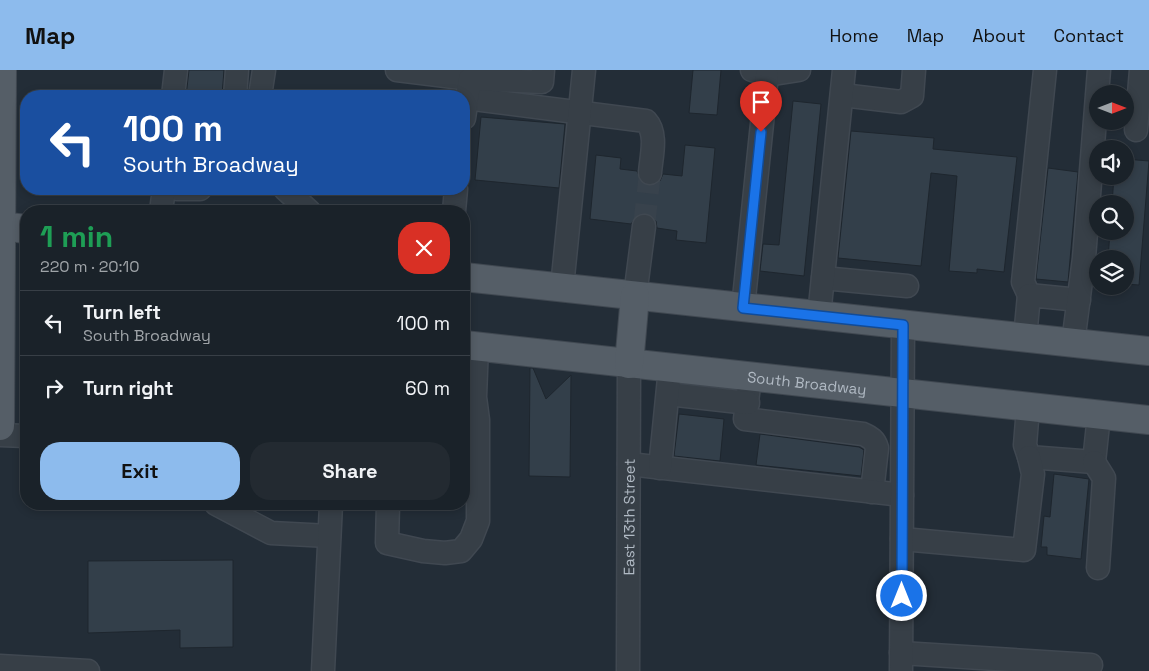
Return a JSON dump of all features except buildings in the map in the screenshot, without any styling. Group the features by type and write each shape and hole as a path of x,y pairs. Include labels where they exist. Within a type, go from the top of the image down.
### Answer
{"main road":[{"path":"0,426 9,293 10,227 2,82"},
{"path":"470,278 1149,351"},
{"path":"629,364 635,296"},
{"name":"South Broadway","path":"470,345 629,364 669,381 752,400 903,394 1099,415 1149,424"}],"street":[{"path":"174,90 176,70"},
{"path":"235,90 237,70"},
{"path":"261,90 264,70"},
{"path":"397,70 447,90"},
{"path":"470,97 542,82 543,70"},
{"path":"562,287 584,70"},
{"path":"743,308 759,73 799,70"},
{"path":"819,316 844,70"},
{"path":"842,95 900,102 912,96 914,70"},
{"path":"1025,338 1029,295 1023,282 1045,70"},
{"path":"1073,343 1079,300 1099,70"},
{"path":"1136,130 1141,70"},
{"path":"470,98 566,109 579,114 646,121 651,126 653,134 650,173"},
{"path":"292,195 302,205"},
{"path":"635,296 644,226"},
{"path":"823,278 907,286"},
{"path":"1029,295 1079,300"},
{"path":"903,325 901,662 1091,665"},
{"path":"388,510 387,542 445,554 461,551 471,539 478,521 478,420 470,345"},
{"name":"East 13th Street","path":"628,671 629,364"},
{"path":"660,468 669,381"},
{"path":"752,400 871,438 876,443 872,492"},
{"path":"902,540 1024,550 1032,474 1025,446 1028,408"},
{"path":"1098,568 1104,478 1094,462 1099,415"},
{"path":"0,435 20,436"},
{"path":"1029,457 1094,462"},
{"path":"629,464 902,495"},
{"path":"227,510 271,533 329,536"},
{"path":"323,671 331,510"},
{"path":"0,666 88,671"}],"tunnel":[{"path":"644,226 650,173"}],"route":[{"path":"761,132 743,308 903,325 902,596"}]}
